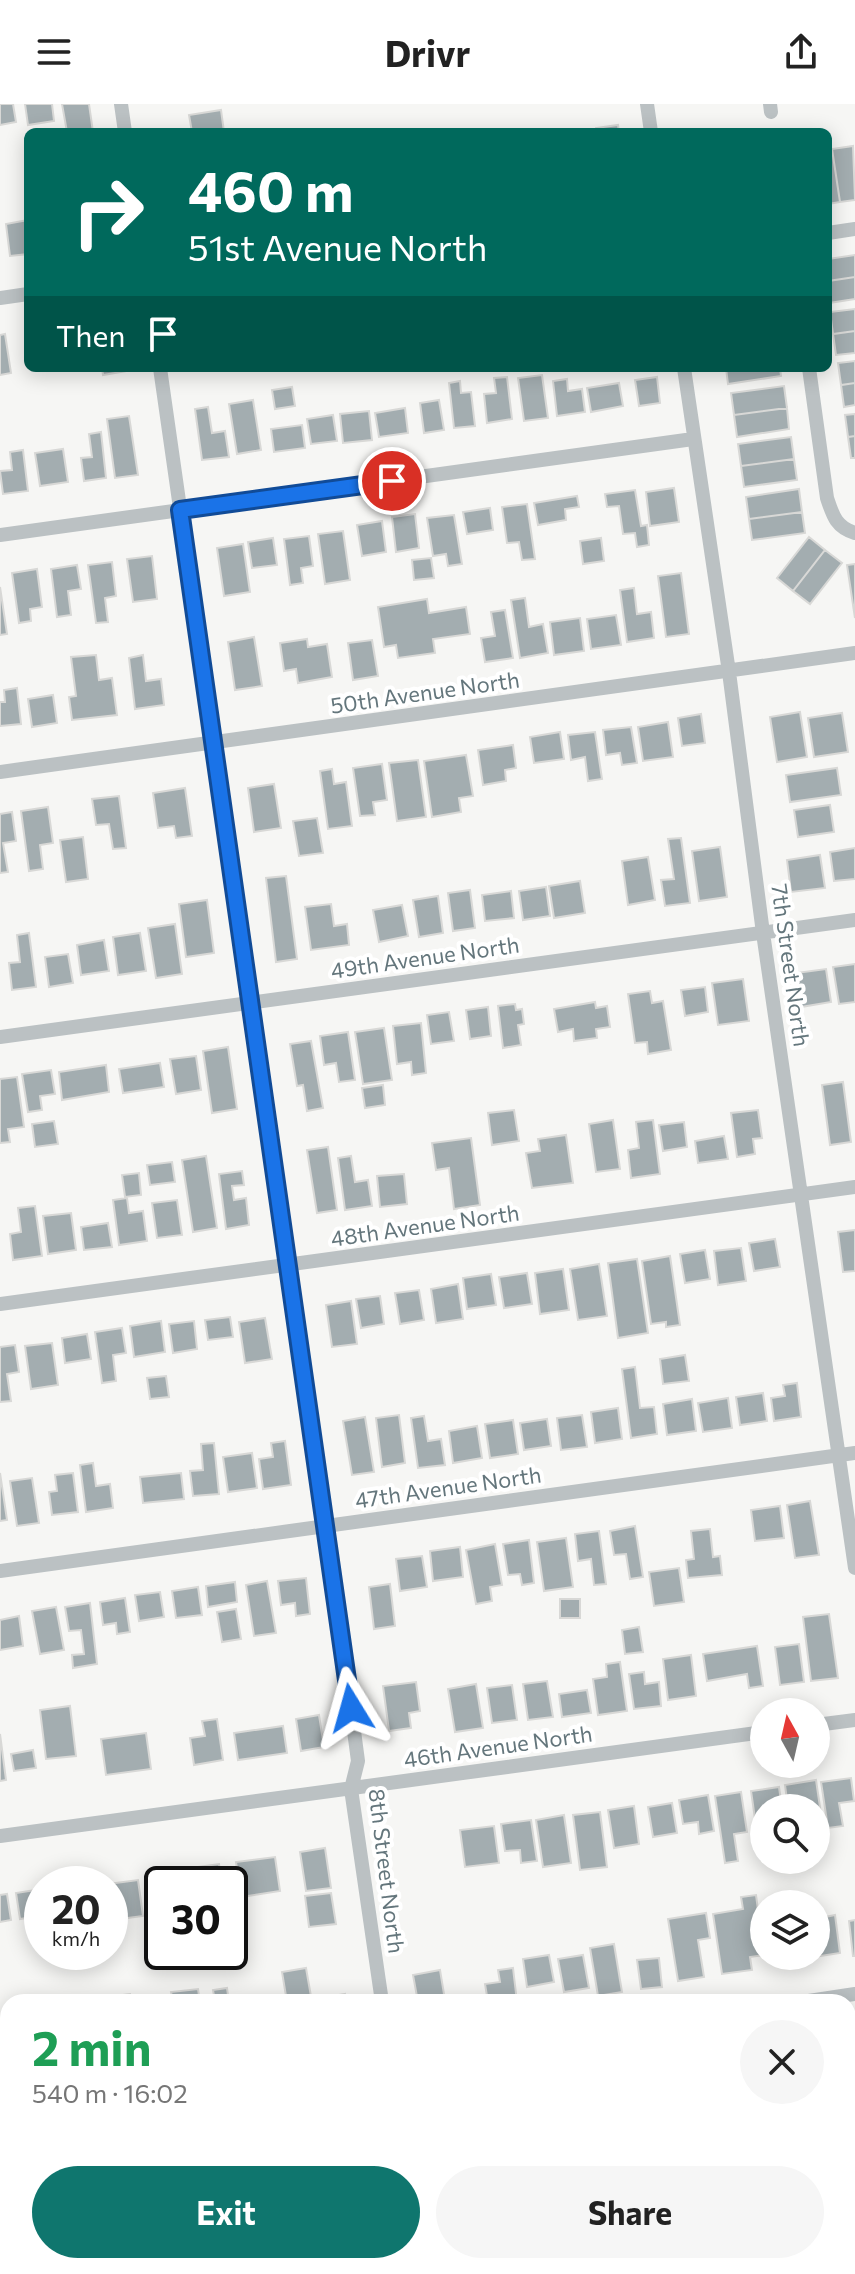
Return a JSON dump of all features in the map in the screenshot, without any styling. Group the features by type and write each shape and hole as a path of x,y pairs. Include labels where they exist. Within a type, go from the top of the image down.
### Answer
{"street":[{"path":"121,104 124,128"},
{"path":"647,104 650,128"},
{"path":"832,232 855,229"},
{"path":"0,298 24,295"},
{"name":"8th Street North","path":"161,372 358,1761 351,1789 381,1994"},
{"name":"7th Street North","path":"685,372 855,1568"},
{"path":"810,372 827,498 833,519 844,530 855,533"},
{"path":"0,535 693,439"},
{"name":"50th Avenue North","path":"0,772 855,653"},
{"name":"49th Avenue North","path":"0,1037 855,920"},
{"name":"48th Avenue North","path":"0,1304 855,1187"},
{"name":"47th Avenue North","path":"0,1571 855,1453"},
{"path":"830,1723 855,1720"},
{"name":"46th Avenue North","path":"0,1836 750,1734"}],"building":[{"path":"0,104 13,104 16,122 0,125"},
{"path":"25,104 52,104 54,121 28,125"},
{"path":"62,104 89,104 92,128 66,128"},
{"path":"221,110 223,128 191,128 189,115"},
{"path":"853,146 855,200 840,202 832,149"},
{"path":"832,149 840,202 832,203"},
{"path":"24,221 24,254 10,256 6,224"},
{"path":"855,255 855,277 832,280 832,258"},
{"path":"855,277 855,299 832,303 832,280"},
{"path":"855,309 855,331 833,334 832,312"},
{"path":"855,331 855,353 836,355 833,334"},
{"path":"5,334 11,373 0,375 0,335"},
{"path":"855,361 855,383 841,385 838,363"},
{"path":"726,372 780,372 781,376 728,384"},
{"path":"542,375 548,418 524,421 518,378"},
{"path":"507,377 512,419 487,423 484,394 496,393 494,378"},
{"path":"657,377 660,403 639,406 635,380"},
{"path":"567,379 568,391 582,389 585,412 557,416 553,381"},
{"path":"460,381 461,393 471,392 475,426 454,428 449,383"},
{"path":"619,383 623,406 591,412 587,388"},
{"path":"855,383 855,405 844,407 841,385"},
{"path":"784,386 787,408 734,415 731,393"},
{"path":"292,387 295,406 275,409 272,390"},
{"path":"253,400 261,450 237,454 229,404"},
{"path":"439,400 444,430 424,433 420,403"},
{"path":"208,407 212,433 225,431 229,457 202,460 195,409"},
{"path":"405,408 408,433 379,437 375,413"},
{"path":"787,408 789,429 737,437 734,415"},
{"path":"369,411 372,440 343,443 340,414"},
{"path":"855,414 855,436 848,437 845,415"},
{"path":"333,415 337,441 311,444 307,419"},
{"path":"129,416 138,475 115,478 107,419"},
{"path":"302,425 305,448 274,452 271,429"},
{"path":"101,432 106,478 84,481 81,458 92,457 89,434"},
{"path":"855,436 855,458 851,458 848,437"},
{"path":"791,437 794,459 741,466 738,444"},
{"path":"63,449 68,482 40,486 35,453"},
{"path":"23,450 28,491 3,494 0,471 12,470 10,452"},
{"path":"794,459 797,480 744,487 741,466"},
{"path":"674,488 679,522 650,526 646,492"},
{"path":"799,489 802,512 749,519 746,497"},
{"path":"635,490 641,526 647,525 649,545 637,547 635,533 623,534 619,506 607,507 605,494"},
{"path":"577,496 579,507 565,509 566,520 538,525 534,503"},
{"path":"527,504 535,559 522,560 519,542 507,543 502,507"},
{"path":"490,508 493,530 467,534 463,512"},
{"path":"802,512 805,533 752,540 749,519"},
{"path":"415,514 419,548 396,552 392,517"},
{"path":"454,515 462,564 448,566 446,554 433,556 427,518"},
{"path":"382,521 386,552 362,556 357,525"},
{"path":"343,531 350,580 325,584 318,534"},
{"path":"309,536 313,566 301,568 303,583 290,585 284,539"},
{"path":"809,537 825,550 793,591 777,578"},
{"path":"273,538 277,565 252,568 248,542"},
{"path":"601,538 604,561 583,564 580,541"},
{"path":"243,544 250,592 224,596 217,548"},
{"path":"825,550 842,563 810,604 793,591"},
{"path":"152,556 157,599 133,602 127,559"},
{"path":"431,558 434,578 414,580 412,560"},
{"path":"112,562 116,596 105,598 108,622 96,623 88,565"},
{"path":"855,564 855,618 847,565"},
{"path":"77,565 81,589 68,591 71,615 57,617 51,569"},
{"path":"37,569 42,607 30,609 31,621 19,623 12,573"},
{"path":"681,573 689,634 666,637 658,576"},
{"path":"0,587 7,634 0,635"},
{"path":"634,588 637,614 651,612 654,638 627,642 620,590"},
{"path":"525,598 529,627 543,624 548,653 520,658 511,600"},
{"path":"427,599 429,613 466,607 470,634 433,639 435,653 398,658 396,645 384,647 378,607"},
{"path":"505,610 513,658 485,662 481,638 495,636 491,612"},
{"path":"616,615 621,645 591,649 587,619"},
{"path":"580,618 584,651 554,655 550,622"},
{"path":"254,637 262,686 235,690 228,642"},
{"path":"307,639 308,647 327,644 332,677 298,683 296,669 284,671 280,643"},
{"path":"372,640 378,676 353,680 348,643"},
{"path":"96,655 99,680 112,678 117,715 72,720 69,697 76,696 71,657"},
{"path":"143,655 146,681 161,679 164,705 135,709 129,658"},
{"path":"17,688 21,724 0,726 0,702 5,702 4,690"},
{"path":"53,695 57,723 32,727 28,699"},
{"path":"800,712 807,757 777,762 770,717"},
{"path":"842,713 848,752 814,757 808,718"},
{"path":"701,714 705,743 682,746 678,718"},
{"path":"668,722 673,757 643,761 638,727"},
{"path":"631,727 637,763 622,765 620,753 606,755 603,730"},
{"path":"560,732 564,759 534,763 530,737"},
{"path":"595,732 602,779 588,781 585,757 571,760 568,735"},
{"path":"513,745 516,768 505,770 506,781 483,785 478,750"},
{"path":"466,755 473,796 459,798 461,812 432,817 424,761"},
{"path":"418,760 426,817 397,821 389,763"},
{"path":"382,764 387,800 373,802 375,815 360,816 353,768"},
{"path":"837,768 841,795 790,802 786,775"},
{"path":"332,769 334,784 346,782 352,826 328,829 320,771"},
{"path":"274,784 281,828 254,832 248,788"},
{"path":"185,788 192,836 176,838 174,826 158,828 153,793"},
{"path":"119,796 126,848 113,849 109,824 96,825 92,799"},
{"path":"830,805 834,832 798,837 794,810"},
{"path":"48,807 53,843 40,845 43,869 29,871 21,811"},
{"path":"12,812 16,841 3,843 8,872 0,873 0,814"},
{"path":"317,818 323,853 299,856 293,821"},
{"path":"83,837 88,879 66,882 60,840"},
{"path":"681,838 690,903 665,906 661,880 674,879 668,839"},
{"path":"720,847 727,897 699,901 692,851"},
{"path":"855,848 855,879 834,881 830,852"},
{"path":"820,855 825,888 791,892 787,860"},
{"path":"648,857 655,900 628,905 622,861"},
{"path":"286,876 297,959 276,962 266,878"},
{"path":"580,881 585,913 554,918 549,886"},
{"path":"546,887 550,916 523,920 519,891"},
{"path":"470,890 475,928 453,931 448,893"},
{"path":"511,891 514,918 485,921 482,895"},
{"path":"438,896 443,933 419,937 413,900"},
{"path":"207,900 214,953 186,957 179,904"},
{"path":"331,904 334,926 347,924 349,945 311,950 305,907"},
{"path":"402,905 408,936 379,942 373,910"},
{"path":"175,924 182,974 156,978 148,928"},
{"path":"29,933 36,987 12,990 9,963 20,962 17,935"},
{"path":"140,933 146,971 118,975 113,937"},
{"path":"104,940 109,971 81,975 77,945"},
{"path":"68,954 73,983 49,987 45,957"},
{"path":"855,964 855,1002 839,1004 833,967"},
{"path":"826,969 831,1002 801,1007 796,973"},
{"path":"743,979 749,1021 718,1025 712,983"},
{"path":"705,987 708,1012 685,1016 681,990"},
{"path":"650,991 652,1003 663,1001 671,1050 648,1054 647,1042 635,1043 628,994"},
{"path":"595,1002 596,1008 607,1006 610,1027 596,1029 597,1038 574,1041 573,1029 558,1032 554,1009"},
{"path":"515,1004 516,1010 522,1009 524,1024 518,1025 521,1045 503,1048 498,1006"},
{"path":"488,1007 491,1036 470,1039 466,1010"},
{"path":"449,1012 454,1041 431,1044 427,1015"},
{"path":"421,1023 426,1073 412,1075 411,1062 397,1064 393,1026"},
{"path":"384,1028 392,1080 363,1084 355,1032"},
{"path":"348,1032 355,1080 339,1082 336,1063 324,1065 320,1036"},
{"path":"311,1041 323,1108 307,1111 303,1085 297,1086 290,1044"},
{"path":"228,1047 237,1109 212,1113 203,1051"},
{"path":"196,1056 201,1090 176,1094 170,1059"},
{"path":"160,1063 164,1087 123,1093 119,1069"},
{"path":"106,1065 109,1092 62,1100 59,1072"},
{"path":"51,1070 55,1094 40,1096 42,1110 28,1112 22,1074"},
{"path":"17,1077 24,1127 8,1129 10,1142 0,1143 0,1079"},
{"path":"843,1082 851,1142 830,1145 822,1085"},
{"path":"383,1085 385,1105 365,1108 362,1088"},
{"path":"514,1110 519,1141 492,1145 488,1113"},
{"path":"758,1110 762,1138 753,1139 755,1154 737,1157 731,1113"},
{"path":"613,1120 620,1169 596,1172 589,1124"},
{"path":"653,1120 660,1174 631,1178 628,1150 639,1148 636,1122"},
{"path":"54,1121 58,1144 35,1147 32,1124"},
{"path":"684,1122 687,1147 663,1151 659,1125"},
{"path":"566,1135 573,1183 532,1188 526,1153 540,1151 538,1139"},
{"path":"724,1136 728,1159 698,1163 695,1141"},
{"path":"471,1138 480,1205 454,1209 449,1168 436,1170 432,1143"},
{"path":"328,1147 337,1210 317,1213 307,1150"},
{"path":"206,1156 217,1228 193,1232 182,1160"},
{"path":"351,1156 355,1182 368,1180 372,1206 345,1210 338,1158"},
{"path":"172,1162 175,1182 150,1185 147,1165"},
{"path":"242,1171 244,1185 232,1186 234,1200 246,1198 249,1225 226,1229 219,1174"},
{"path":"139,1173 141,1195 125,1197 122,1175"},
{"path":"404,1174 407,1204 380,1207 377,1176"},
{"path":"127,1198 129,1213 143,1211 147,1241 119,1245 113,1200"},
{"path":"177,1200 182,1235 157,1238 152,1203"},
{"path":"35,1206 42,1256 13,1260 10,1234 21,1232 18,1208"},
{"path":"71,1213 76,1250 48,1254 43,1216"},
{"path":"108,1223 112,1247 84,1250 81,1227"},
{"path":"855,1230 855,1271 843,1272 838,1232"},
{"path":"775,1239 780,1267 754,1271 749,1243"},
{"path":"741,1248 746,1281 718,1285 714,1251"},
{"path":"705,1250 710,1279 685,1283 680,1254"},
{"path":"670,1256 680,1325 666,1327 666,1322 651,1324 642,1261"},
{"path":"637,1259 648,1333 618,1338 608,1263"},
{"path":"599,1264 607,1316 578,1320 570,1269"},
{"path":"563,1269 569,1310 540,1314 535,1273"},
{"path":"527,1273 532,1304 504,1308 499,1277"},
{"path":"491,1274 496,1305 467,1309 463,1278"},
{"path":"458,1284 463,1319 436,1323 431,1289"},
{"path":"419,1290 424,1320 400,1324 395,1293"},
{"path":"380,1296 384,1324 361,1328 356,1299"},
{"path":"351,1301 357,1344 332,1347 326,1305"},
{"path":"230,1317 233,1337 208,1340 205,1320"},
{"path":"265,1318 272,1359 245,1363 239,1322"},
{"path":"161,1321 165,1352 134,1357 130,1326"},
{"path":"194,1321 197,1349 173,1353 169,1324"},
{"path":"122,1328 126,1353 113,1355 116,1381 102,1383 95,1332"},
{"path":"87,1334 91,1359 65,1363 62,1338"},
{"path":"52,1343 58,1385 31,1389 25,1346"},
{"path":"15,1345 19,1372 7,1374 11,1401 0,1402 0,1347"},
{"path":"685,1355 689,1381 663,1384 660,1359"},
{"path":"635,1367 640,1408 654,1407 657,1434 631,1438 622,1369"},
{"path":"166,1376 169,1397 150,1399 147,1378"},
{"path":"797,1383 801,1417 774,1421 771,1398 785,1396 783,1385"},
{"path":"763,1393 767,1421 740,1425 736,1397"},
{"path":"728,1398 732,1428 703,1432 698,1403"},
{"path":"692,1399 696,1431 667,1435 663,1404"},
{"path":"618,1408 622,1439 595,1443 591,1412"},
{"path":"399,1415 405,1463 382,1467 376,1418"},
{"path":"582,1415 587,1447 561,1450 557,1418"},
{"path":"424,1416 428,1441 441,1439 445,1465 418,1468 411,1418"},
{"path":"365,1417 374,1472 352,1475 343,1421"},
{"path":"547,1419 551,1446 524,1450 520,1423"},
{"path":"513,1420 518,1454 490,1458 485,1424"},
{"path":"477,1426 482,1458 453,1463 449,1431"},
{"path":"285,1441 291,1485 263,1489 259,1459 273,1457 271,1443"},
{"path":"214,1443 219,1494 193,1496 190,1471 203,1470 201,1444"},
{"path":"252,1453 257,1488 228,1492 223,1457"},
{"path":"93,1463 96,1486 110,1484 113,1508 86,1512 80,1465"},
{"path":"0,1473 7,1520 0,1521"},
{"path":"73,1473 78,1512 52,1515 49,1492 57,1491 55,1475"},
{"path":"181,1473 184,1499 143,1503 140,1477"},
{"path":"32,1478 39,1523 17,1526 10,1481"},
{"path":"810,1501 819,1555 795,1558 787,1505"},
{"path":"780,1506 784,1538 755,1541 751,1510"},
{"path":"635,1526 643,1577 630,1579 626,1554 614,1555 610,1531"},
{"path":"710,1529 713,1557 720,1556 722,1575 688,1578 686,1560 694,1559 691,1531"},
{"path":"599,1531 606,1584 594,1585 591,1559 578,1561 575,1534"},
{"path":"566,1538 573,1587 544,1591 537,1542"},
{"path":"529,1540 534,1583 522,1585 520,1574 508,1575 503,1544"},
{"path":"495,1544 502,1585 490,1587 492,1601 476,1604 466,1550"},
{"path":"460,1547 463,1577 433,1581 430,1551"},
{"path":"422,1556 427,1587 400,1591 396,1559"},
{"path":"679,1568 684,1602 654,1606 649,1572"},
{"path":"306,1578 310,1614 296,1616 295,1603 281,1605 278,1581"},
{"path":"267,1581 276,1633 254,1636 246,1585"},
{"path":"235,1582 237,1602 208,1607 206,1586"},
{"path":"390,1584 395,1626 374,1629 369,1587"},
{"path":"198,1587 202,1615 176,1618 172,1591"},
{"path":"160,1592 164,1617 139,1621 135,1595"},
{"path":"125,1598 130,1632 117,1634 116,1623 103,1625 100,1602"},
{"path":"560,1599 580,1599 580,1618 560,1618"},
{"path":"90,1603 97,1664 73,1668 72,1655 84,1654 81,1630 69,1631 65,1607"},
{"path":"56,1607 64,1650 40,1654 32,1611"},
{"path":"236,1609 241,1639 222,1642 217,1612"},
{"path":"829,1614 838,1678 811,1681 803,1617"},
{"path":"19,1616 23,1646 0,1650 0,1620"},
{"path":"639,1627 643,1652 625,1654 622,1630"},
{"path":"799,1644 804,1682 780,1685 775,1647"},
{"path":"757,1646 763,1686 749,1688 747,1674 707,1681 703,1654"},
{"path":"691,1655 696,1696 668,1700 663,1659"},
{"path":"620,1662 627,1711 598,1715 593,1679 607,1677 606,1664"},
{"path":"644,1672 645,1684 659,1682 661,1706 634,1709 629,1674"},
{"path":"547,1681 553,1717 528,1720 523,1684"},
{"path":"416,1682 420,1711 409,1713 411,1728 389,1731 383,1686"},
{"path":"476,1684 483,1728 455,1732 448,1689"},
{"path":"512,1685 517,1720 492,1723 487,1688"},
{"path":"587,1690 591,1713 562,1717 559,1694"},
{"path":"70,1706 76,1756 46,1759 40,1710"},
{"path":"319,1715 324,1747 301,1751 296,1719"},
{"path":"217,1719 223,1760 194,1765 190,1738 205,1736 202,1721"},
{"path":"283,1726 287,1753 238,1760 234,1733"},
{"path":"146,1733 151,1769 106,1775 101,1739"},
{"path":"0,1734 6,1780 0,1781"},
{"path":"33,1750 36,1768 14,1771 11,1754"},
{"path":"851,1778 854,1801 839,1803 843,1826 830,1828 830,1794 823,1794 821,1782"},
{"path":"816,1780 818,1794 786,1794 785,1785"},
{"path":"779,1787 780,1794 751,1794 751,1791"},
{"path":"741,1792 747,1832 734,1834 738,1861 725,1863 715,1796"},
{"path":"708,1795 714,1831 699,1834 698,1822 683,1824 679,1800"},
{"path":"672,1803 677,1833 653,1837 648,1807"},
{"path":"634,1806 639,1844 614,1848 608,1810"},
{"path":"600,1812 607,1867 580,1870 573,1815"},
{"path":"564,1815 571,1863 543,1867 536,1820"},
{"path":"531,1820 537,1861 521,1863 520,1850 505,1851 501,1824"},
{"path":"494,1826 499,1863 465,1867 460,1830"},
{"path":"325,1848 331,1888 306,1891 300,1852"},
{"path":"275,1857 280,1891 248,1896 248,1866 237,1866 236,1862"},
{"path":"138,1880 143,1916 128,1918 128,1881"},
{"path":"24,1892 24,1918 20,1919 16,1893"},
{"path":"331,1893 336,1924 309,1927 305,1896"},
{"path":"7,1894 11,1920 0,1922 0,1895"},
{"path":"750,1896 752,1970 722,1974 713,1914 743,1909 741,1897"},
{"path":"706,1913 710,1938 698,1940 704,1977 678,1981 668,1919"},
{"path":"835,1915 840,1953 830,1955 830,1916"},
{"path":"855,1920 855,1956 853,1956 849,1921"},
{"path":"614,1944 622,1992 598,1994 590,1948"},
{"path":"549,1955 554,1982 527,1987 523,1959"},
{"path":"583,1955 589,1988 564,1992 558,1959"},
{"path":"659,1958 662,1987 641,1989 637,1960"},
{"path":"306,1968 311,1994 286,1994 282,1972"},
{"path":"513,1968 516,1994 487,1994 485,1984 500,1982 498,1970"},
{"path":"440,1970 444,1994 417,1994 413,1975"},
{"path":"227,1988 228,1994 214,1994 213,1990"},
{"path":"198,1989 199,1994 171,1994"}],"route":[{"path":"351,1708 180,510 392,481"}]}
